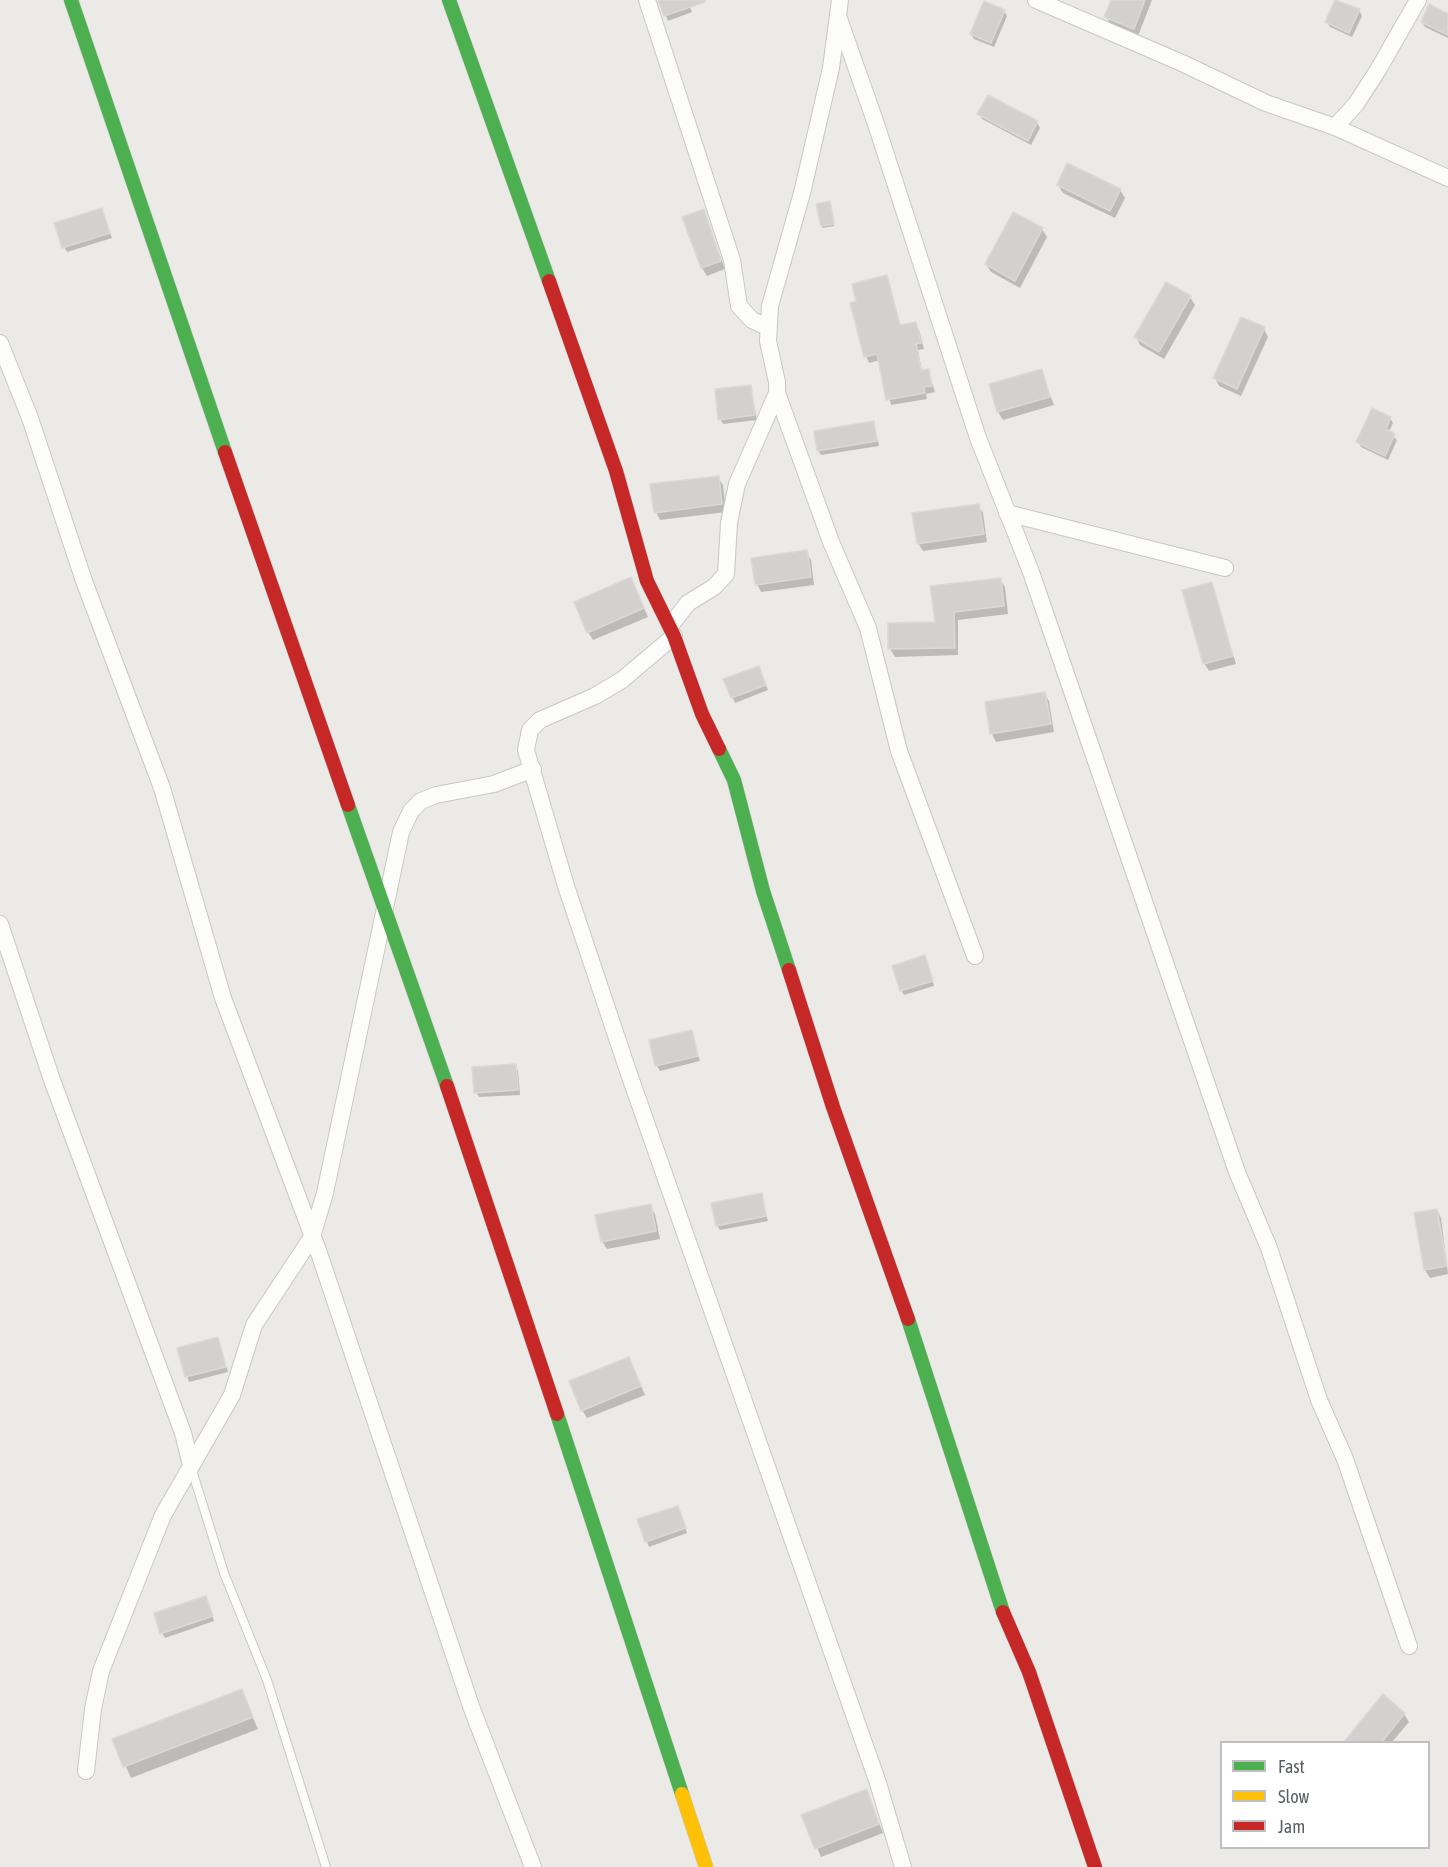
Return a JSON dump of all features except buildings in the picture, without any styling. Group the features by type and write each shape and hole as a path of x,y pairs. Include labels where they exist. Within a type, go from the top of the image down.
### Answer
{"street":[{"path":"71,0 195,368 384,904 613,1578 706,1867"},
{"path":"449,0 612,460 646,581 672,631 702,714 734,780 763,891 817,1049 833,1107 913,1333 1004,1614 1025,1661 1095,1867"},
{"path":"647,0 732,260 740,306 752,320 767,327"},
{"path":"1036,0 1182,63 1266,104 1335,127 1448,178"},
{"path":"1335,127 1356,104 1418,0"},
{"path":"839,8 831,68 802,193 770,306 767,327 777,393 831,542 868,628 899,751 975,956"},
{"path":"839,8 978,438 1031,572 1237,1172 1269,1248 1319,1400 1345,1459 1410,1646"},
{"path":"0,343 30,418 84,581 162,788 223,998 312,1236 390,1462 432,1598 533,1867"},
{"path":"777,393 737,484 729,523 726,574 714,587 688,603 672,631 622,680 595,696 540,720 530,730 526,750 566,886 878,1783 903,1867"},
{"path":"1007,513 1225,568"},
{"path":"86,1771 93,1709 109,1648 163,1515 232,1395 254,1325 312,1236 325,1193 384,904 401,832 411,811 420,801 436,795 494,784 533,770"},
{"path":"0,924 55,1091 183,1433 191,1465"}],"lane":[{"path":"191,1465 224,1573 267,1680 326,1867"}],"traffic: fast":[{"path":"71,0 225,452"},
{"path":"449,0 549,281"},
{"path":"719,749 734,780 763,891 789,970"},
{"path":"348,805 447,1086"},
{"path":"908,1319 1003,1612"},
{"path":"557,1414 682,1794"}],"traffic: slow":[{"path":"682,1794 706,1867"}],"traffic: jam":[{"path":"549,281 616,471 647,581 674,636 702,714 719,749"},
{"path":"225,452 348,805"},
{"path":"789,970 833,1107 908,1319"},
{"path":"447,1086 557,1414"},
{"path":"1003,1612 1029,1672 1095,1867"}]}
